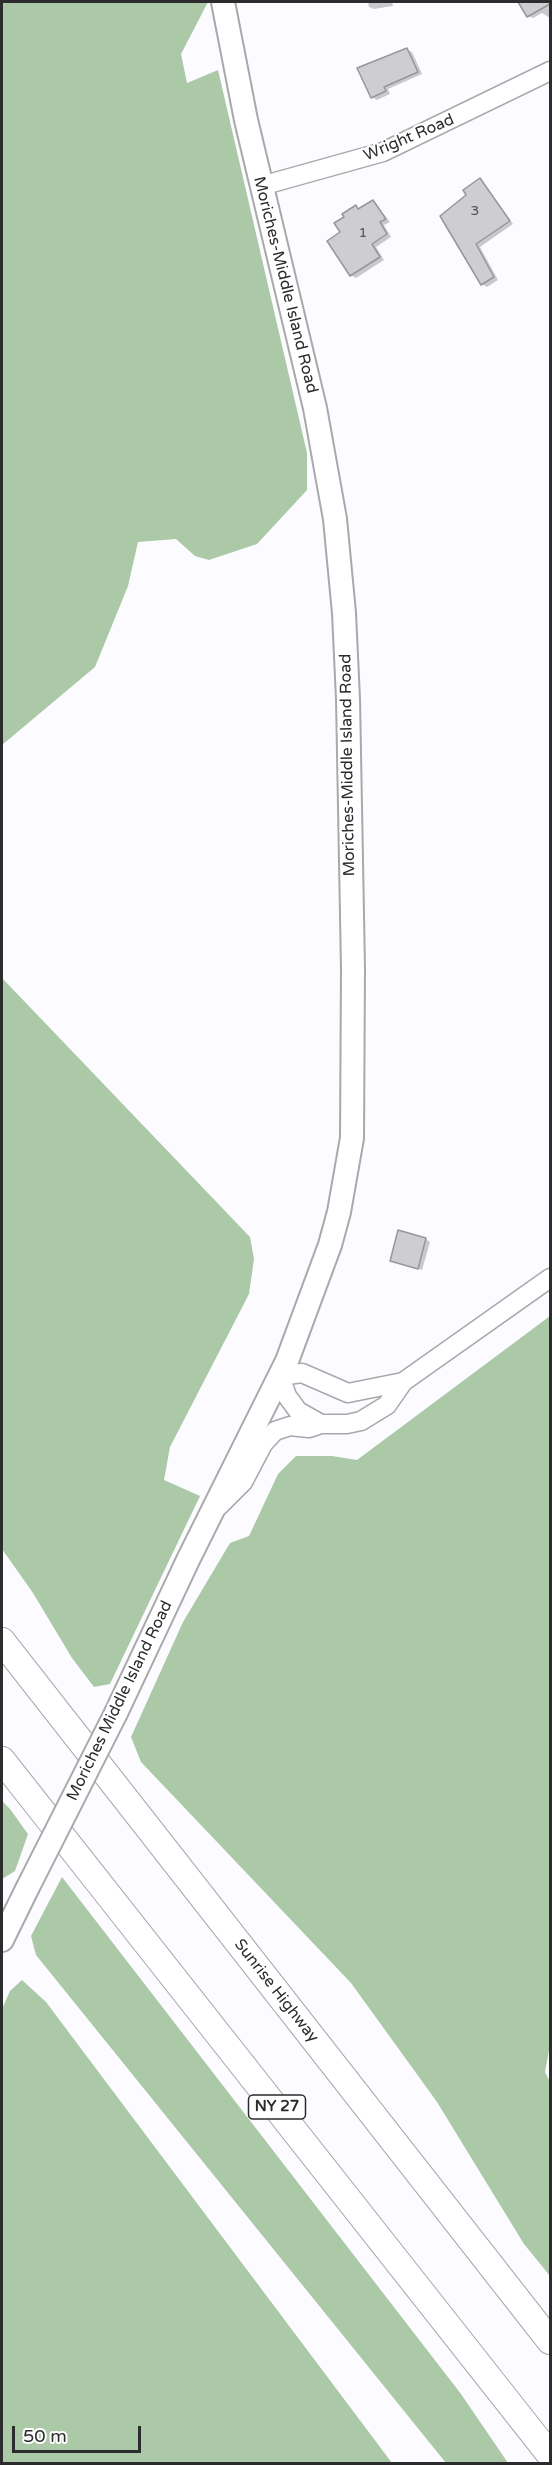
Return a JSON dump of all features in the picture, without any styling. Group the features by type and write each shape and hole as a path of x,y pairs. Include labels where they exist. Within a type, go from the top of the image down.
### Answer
{"highway":[{"name":"Sunrise Highway","path":"2,1641 550,2341"},
{"name":"NY 27","path":"2,1760 550,2455"}],"main road":[{"name":"Moriches-Middle Island Road","path":"211,1514 280,1376 330,1245 345,1182 352,1137 353,969 348,699 344,613 335,519 315,408 261,186 223,2"},
{"name":"Moriches Middle Island Road","path":"3,1930 27,1889 116,1713 211,1514"}],"street":[{"name":"Wright Road","path":"261,186 383,152 550,72"},
{"path":"211,1514 243,1482 263,1444 275,1431 290,1426 309,1428 321,1424 347,1424 361,1421 387,1405 403,1382 550,1278"},
{"path":"321,1424 298,1411 287,1396 280,1376 302,1372 348,1393 403,1382"}],"green space":[{"path":"2,2 208,2 181,54 187,83 218,70 307,453 307,490 257,544 209,560 195,556 176,539 138,542 128,586 95,667 2,745"},
{"path":"2,978 250,1237 254,1259 249,1294 170,1447 164,1480 200,1496 110,1684 94,1687 72,1658 33,1593 2,1549"},
{"path":"550,1316 550,2045 545,2072 550,2082 550,2276 524,2244 437,2102 351,1983 141,1762 131,1737 183,1622 230,1543 249,1536 278,1474 296,1456 332,1456 357,1460"},
{"path":"2,1801 28,1834 15,1871 2,1879"},
{"path":"62,1877 461,2394 508,2463 446,2463 36,1955 31,1936"},
{"path":"22,1980 46,2002 392,2463 2,2463 2,2009 10,1991"}],"building":[{"path":"518,2 550,2 550,4 527,17"},
{"path":"407,48 418,72 384,87 386,91 371,98 357,68"},
{"path":"480,178 510,221 476,244 494,277 481,285 440,216 466,195 463,190"},
{"path":"373,200 386,219 380,222 387,234 372,244 380,257 350,276 327,241 340,232 334,223 344,217 342,214 356,205 358,209"},
{"path":"398,1230 426,1238 418,1269 390,1261"}]}
